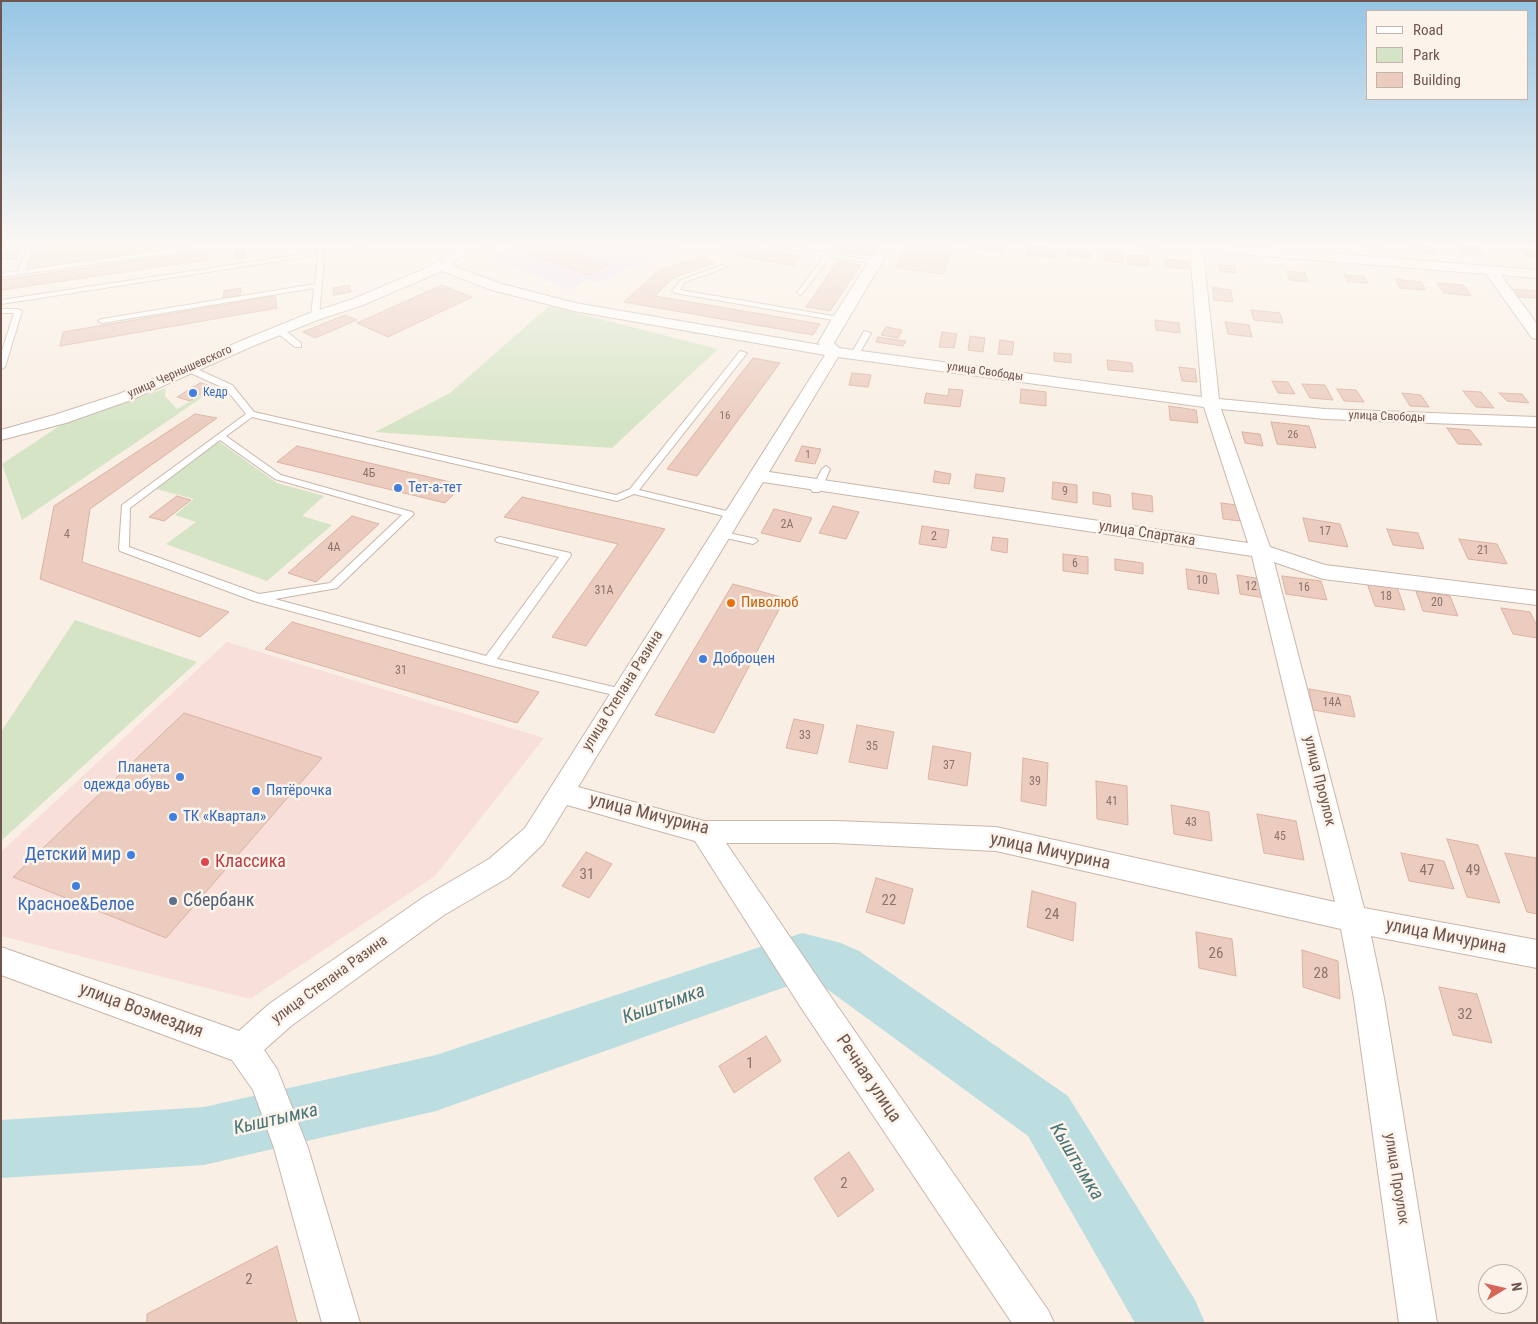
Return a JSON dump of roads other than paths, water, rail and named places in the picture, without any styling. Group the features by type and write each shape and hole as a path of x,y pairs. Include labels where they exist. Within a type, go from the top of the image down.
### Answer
{"street":[{"name":"улица Чернышевского","path":"1,435 125,396 279,330 353,304"},
{"name":"улица Свободы","path":"562,304 845,353 1211,403 1325,414 1537,422"},
{"path":"845,353 826,343 849,304"},
{"name":"улица Проулок","path":"1202,304 1211,403 1261,551 1353,919 1369,998 1418,1323"},
{"path":"1514,304 1537,336"},
{"name":"улица Степана Разина","path":"243,1048 280,1015 434,906 499,868 534,836 756,475 845,353"},
{"name":"улица Спартака","path":"756,475 820,481 1261,551 1323,572 1537,598"},
{"name":"улица Мичурина","path":"560,793 704,832 835,832 996,839 1353,919 1537,954"},
{"name":"Речная улица","path":"704,832 811,995 1035,1323"},
{"name":"улица Возмездия","path":"1,961 243,1048"},
{"path":"243,1048 266,1080 291,1148 341,1323"}],"lane":[{"path":"102,321 205,304"},
{"path":"315,316 316,304"},
{"path":"750,304 839,319"},
{"path":"1,311 18,311 1,366"},
{"path":"279,330 298,345"},
{"path":"845,353 867,334"},
{"path":"188,368 229,387 251,414 617,498 633,491 743,353"},
{"path":"251,414 125,507 124,549 258,598 489,660 622,693"},
{"path":"220,436 278,477 410,514 333,586 258,598"},
{"path":"633,491 732,515"},
{"path":"720,534 753,542"},
{"path":"489,660 566,555 500,540"}],"waterway":[{"name":"Кыштымка","path":"1,1149 204,1136 436,1083 802,957 841,968 1048,1116 1172,1323"}],"place":[{"name":"Кедр","path":"193,393"},
{"name":"Тет-а-тет","path":"398,488"},
{"name":"Пиволюб","path":"731,603"},
{"name":"Доброцен","path":"703,659"},
{"name":"Планета одежда обувь","path":"180,777"},
{"name":"Пятёрочка","path":"256,791"},
{"name":"ТК «Квартал»","path":"173,817"},
{"name":"Детский мир","path":"131,855"},
{"name":"Классика","path":"205,862"},
{"name":"Красное&Белое","path":"76,886"},
{"name":"Сбербанк","path":"173,901"}]}
